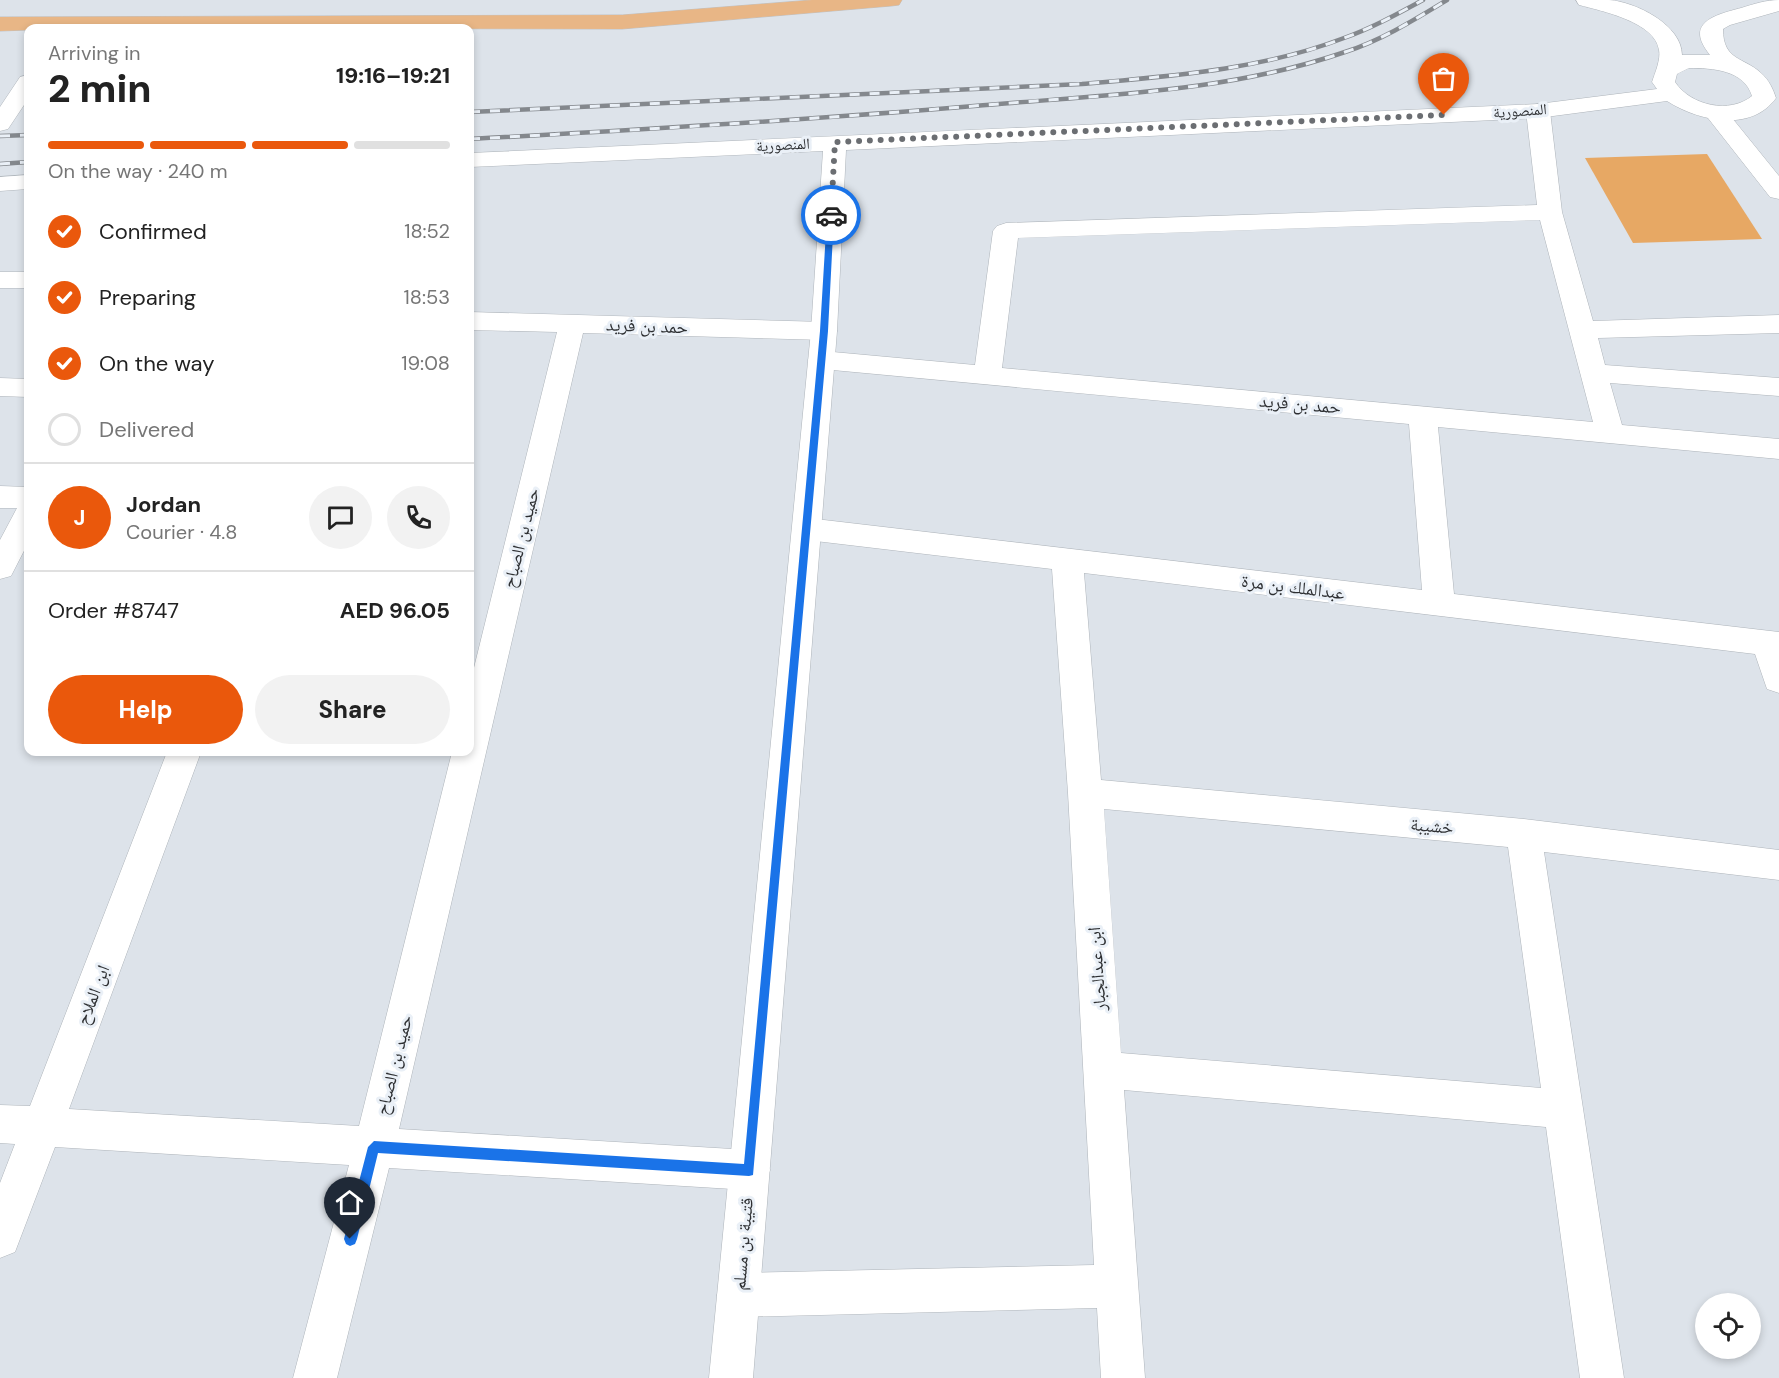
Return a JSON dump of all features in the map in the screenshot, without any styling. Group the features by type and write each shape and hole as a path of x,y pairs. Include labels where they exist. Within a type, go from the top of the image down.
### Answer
{"main road":[{"path":"630,0 702,0"},
{"path":"327,24 622,22 891,0"},
{"path":"0,5 355,2"},
{"path":"0,24 24,26"}],"street":[{"path":"1587,0 1636,15 1657,27 1668,43 1671,53 1662,77 1664,86 1670,94 1698,109 1734,114 1749,111 1759,106 1764,98 1763,89 1768,80 1731,66 1708,61 1685,61 1666,70"},
{"path":"1731,66 1712,43 1712,27 1722,20 1779,4"},
{"path":"0,124 24,88"},
{"name":"المنصورية","path":"474,160 1538,111 1670,94"},
{"path":"1538,111 1550,212 1610,433"},
{"path":"1716,113 1779,192"},
{"name":"قتيبة بن مسلم","path":"731,1378 823,346 835,142"},
{"path":"0,184 24,183"},
{"path":"987,375 1006,231 1550,212"},
{"path":"0,280 24,280"},
{"name":"حمد بن فريد","path":"474,321 572,324 823,346 987,375 1779,448"},
{"name":"حميد بن الصباح","path":"474,730 572,324"},
{"path":"1582,330 1779,324"},
{"path":"1593,373 1779,387"},
{"path":"0,387 24,388"},
{"path":"1423,416 1439,604"},
{"path":"0,497 24,497"},
{"path":"0,568 24,523"},
{"name":"عبدالملك بن مرة","path":"807,529 1774,643"},
{"name":"ابن عبدالجبار","path":"1067,560 1085,793 1123,1378"},
{"path":"1774,643 1779,680"},
{"name":"ابن الملاح","path":"0,1237 44,1127 183,756"},
{"name":"حميد بن الصباح","path":"315,1378 374,1147 468,756"},
{"name":"خشيبة","path":"1085,793 1524,834 1779,865"},
{"path":"1524,834 1602,1378"},
{"path":"1103,1070 1563,1109"},
{"path":"0,1124 749,1170"},
{"path":"739,1295 1117,1286"}],"building":[{"path":"1707,154 1762,239 1633,243 1585,158"}],"railway":[{"path":"474,112 1082,84 1182,74 1248,65 1313,49 1364,30 1423,0"},
{"path":"474,139 848,116 1115,95 1208,84 1300,66 1345,52 1385,36 1447,0"},
{"path":"0,136 24,135"},
{"path":"0,164 24,162"}],"way so far":[{"path":"831,215 835,142 1444,115"}],"route":[{"path":"350,1239 374,1147 749,1170 824,331 831,215"}]}
